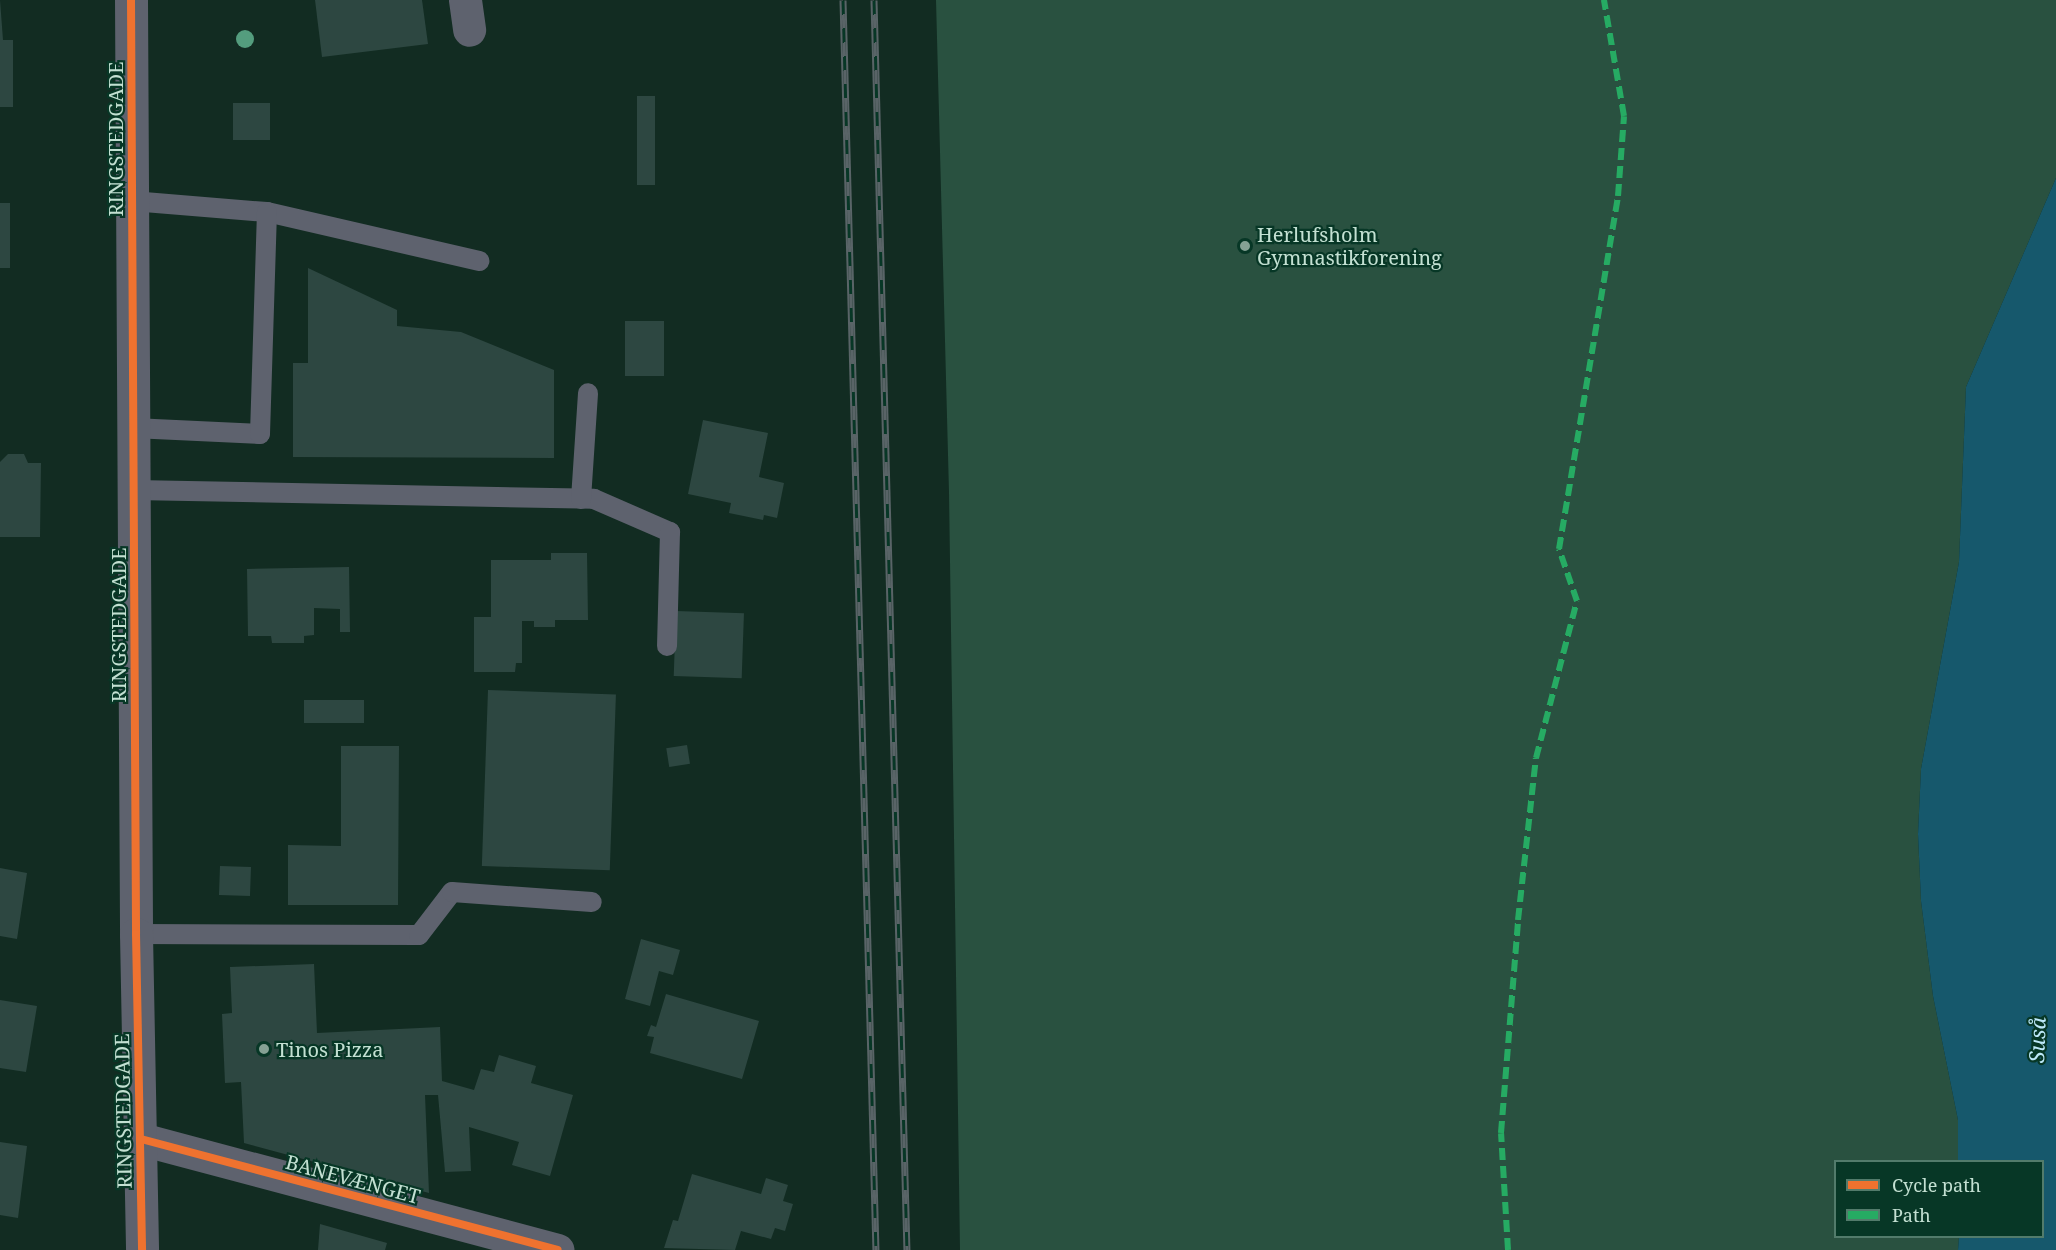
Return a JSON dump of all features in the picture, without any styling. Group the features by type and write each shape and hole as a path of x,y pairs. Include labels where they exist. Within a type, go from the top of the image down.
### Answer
{"street":[{"name":"RINGSTEDGADE","path":"131,0 136,934 142,1250"},
{"name":"BANEVÆNGET","path":"141,1139 557,1250"}],"lane":[{"path":"132,201 267,212 479,261"},
{"path":"133,428 260,434 267,212"},
{"path":"581,499 588,393"},
{"path":"134,490 594,499 670,532 667,646"},
{"path":"136,934 419,935 452,892 592,902"}],"green space":[{"path":"936,0 2056,0 2056,178 1966,387 1959,562 1921,769 1918,834 1921,901 1933,996 1958,1120 1958,1160 1834,1160 1834,1238 1959,1238 1958,1250 960,1250 949,492"}],"water":[{"name":"Suså","path":"2056,178 2056,1250 1958,1250 1959,1238 2044,1238 2044,1160 1958,1160 1958,1120 1933,996 1921,901 1918,834 1921,769 1959,562 1966,387"}],"building":[{"path":"0,0 3,40 13,40 13,107 0,107"},
{"path":"315,0 422,0 428,44 322,57"},
{"path":"637,96 655,96 655,185 637,185"},
{"path":"233,103 270,103 270,140 233,140"},
{"path":"0,203 10,203 10,268 0,268"},
{"path":"308,268 397,310 397,326 461,332 554,370 554,458 293,457 293,363 308,363"},
{"path":"625,321 664,321 664,376 625,376"},
{"path":"703,420 768,433 759,477 784,483 777,518 764,515 763,520 729,513 731,503 688,494"},
{"path":"8,454 24,454 28,463 41,463 40,537 0,537 0,462"},
{"path":"551,553 587,553 588,620 555,620 555,627 534,627 534,621 522,621 522,663 516,663 515,672 474,672 474,617 491,617 491,560 551,560"},
{"path":"349,567 350,632 340,632 340,609 314,608 314,635 304,636 304,643 272,643 271,636 248,636 247,569"},
{"path":"676,611 744,613 742,678 674,676"},
{"path":"488,690 616,694 610,870 482,866"},
{"path":"304,700 364,700 364,723 304,723"},
{"path":"687,745 690,764 669,767 666,748"},
{"path":"341,746 399,746 398,905 288,905 288,845 341,846"},
{"path":"220,866 251,867 250,896 219,895"},
{"path":"0,868 27,873 17,939 0,936"},
{"path":"641,939 680,950 673,975 659,971 650,1006 625,999"},
{"path":"314,964 317,1033 440,1027 442,1081 474,1090 481,1069 494,1072 499,1055 536,1066 531,1083 573,1095 550,1176 512,1165 519,1142 469,1127 471,1171 445,1172 438,1095 425,1095 429,1193 244,1143 241,1082 225,1083 222,1014 232,1013 230,967"},
{"path":"666,994 759,1021 742,1079 650,1053 654,1037 647,1036 651,1025 656,1027"},
{"path":"0,1000 37,1006 26,1072 0,1068"},
{"path":"0,1142 27,1146 18,1218 0,1215"},
{"path":"692,1174 761,1194 766,1178 788,1185 783,1201 793,1204 785,1231 775,1228 771,1239 741,1231 735,1250 664,1248 673,1220 678,1221"},
{"path":"320,1224 387,1243 385,1250 318,1250"}],"railway":[{"path":"843,0 876,1250"},
{"path":"874,0 907,1250"}],"marked path":[{"path":"1508,1250 1501,1133 1518,920 1536,758 1577,601 1559,549 1618,196 1624,116 1604,0"}],"cycle path":[{"path":"131,0 136,934 142,1250"},
{"path":"141,1139 557,1250"}],"place":[{"name":"Herlufsholm Gymnastikforening","path":"1245,246"},
{"name":"Tinos Pizza","path":"264,1049"}]}
